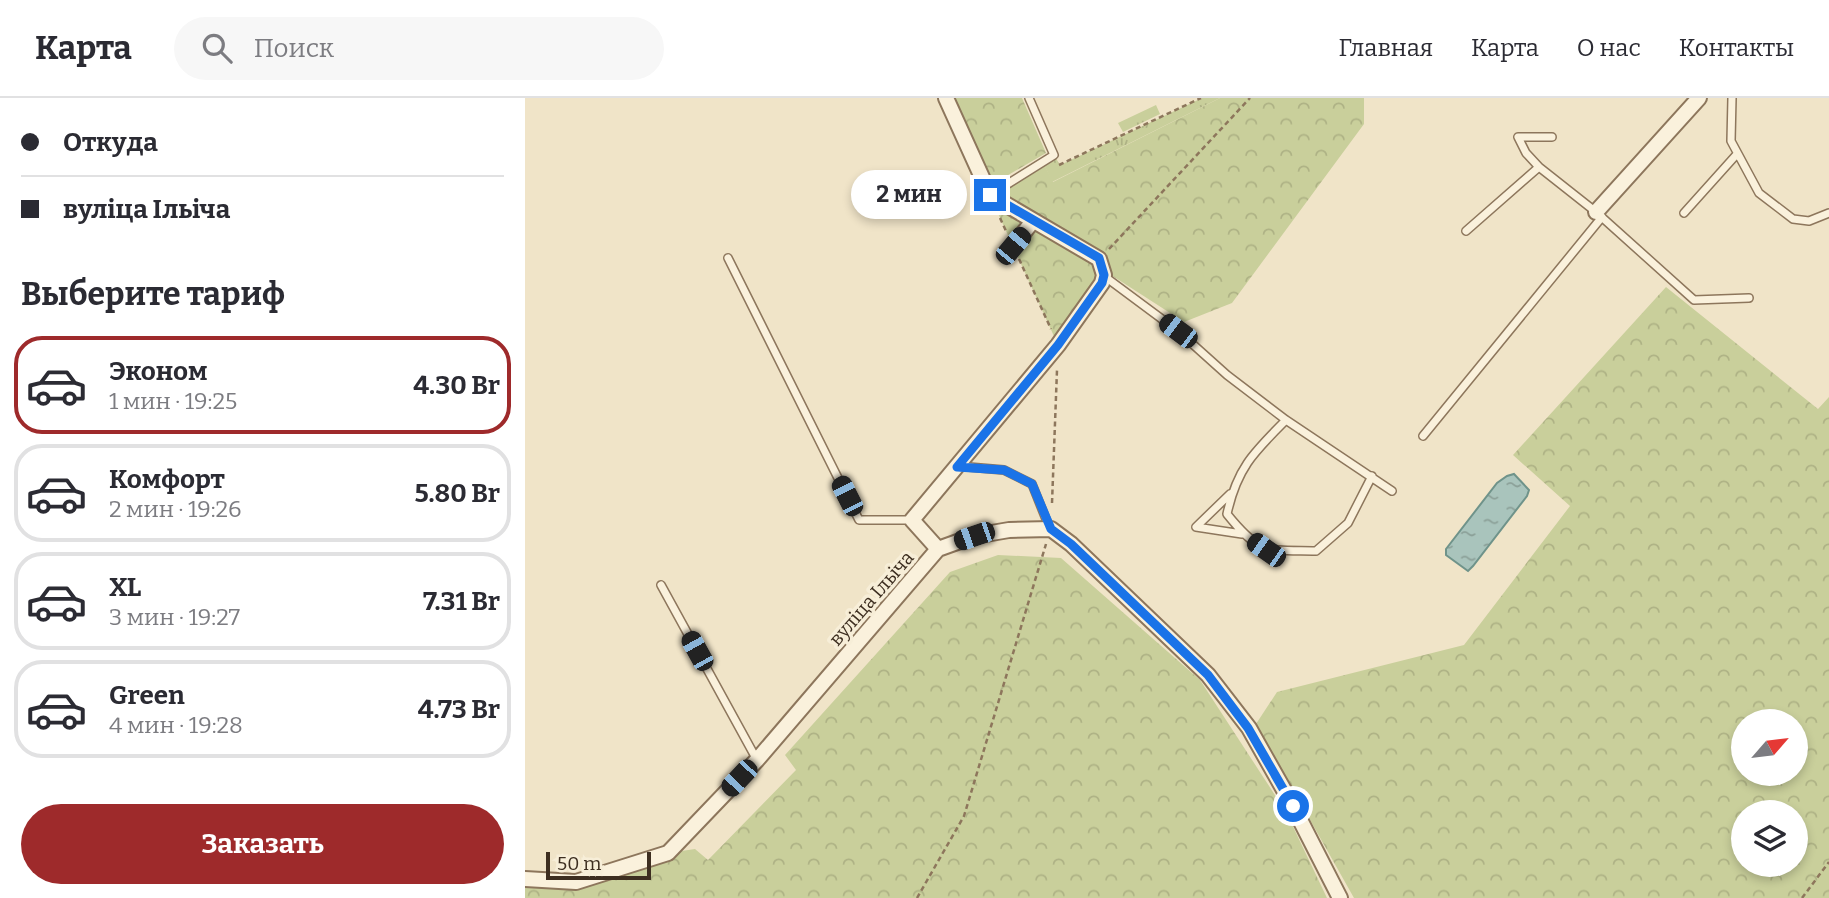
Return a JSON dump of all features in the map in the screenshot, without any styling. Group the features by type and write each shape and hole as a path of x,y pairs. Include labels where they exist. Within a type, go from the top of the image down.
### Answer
{"street":[{"path":"946,98 990,195 1099,258 1104,275"},
{"path":"1599,215 1699,98"},
{"path":"1013,246 1033,221"},
{"name":"вуліца Ільіча","path":"525,879 576,882 668,853 757,760 938,549 912,520 1058,345 1102,283 1104,275"},
{"path":"938,549 974,536 1009,530 1051,529 1071,544 1208,675 1248,728 1293,806 1340,898"}],"lane":[{"path":"990,195 1054,155 1029,98"},
{"path":"1732,98 1731,141 1759,194 1793,219 1809,220 1829,213"},
{"path":"1552,137 1518,137 1526,153 1539,167 1599,215 1694,300 1749,298"},
{"path":"1684,213 1737,155"},
{"path":"1466,231 1539,167"},
{"path":"1423,436 1599,215"},
{"path":"728,258 859,520 912,520"},
{"path":"1104,275 1178,331 1286,420 1392,491"},
{"path":"1286,420 1250,456 1232,493 1227,514 1243,534 1266,550 1316,551 1348,523 1372,476"},
{"path":"957,467 1004,470 1032,484 1051,529"},
{"path":"1232,493 1196,527 1243,534"},
{"path":"661,586 757,760"}],"path":[{"path":"1054,155 1059,166 1201,98"},
{"path":"1099,258 1250,98"},
{"path":"917,898 964,816 1051,529"},
{"path":"1802,898 1829,862"}],"green space":[{"path":"946,98 1022,98 1046,153 986,188"},
{"path":"1202,98 1220,98 1052,182 1043,162 1054,155 1060,165"},
{"path":"1220,98 1364,98 1364,124 1232,303 1184,322 1108,273 996,192 1043,162 1053,182"},
{"path":"1156,105 1160,114 1123,132 1118,123"},
{"path":"990,196 1026,221 1013,246"},
{"path":"1039,224 1099,259 1104,275 1058,345 1016,253"},
{"path":"1666,287 1818,409 1829,397 1829,898 1354,898 1256,724 1277,692 1464,645 1570,506 1513,455"},
{"path":"998,555 1061,558 1200,680 1286,812 1327,898 525,898 525,881 576,882 668,853 695,849 708,860 796,770 785,755 950,572"}],"water":[{"path":"1514,474 1529,490 1527,496 1468,571 1446,555 1446,549 1497,483"}],"route":[{"path":"990,195 1099,258 1104,275 1102,283 1058,345 970,448 957,467 1004,470 1032,484 1051,529 1071,544 1208,675 1248,728 1293,806"}]}
